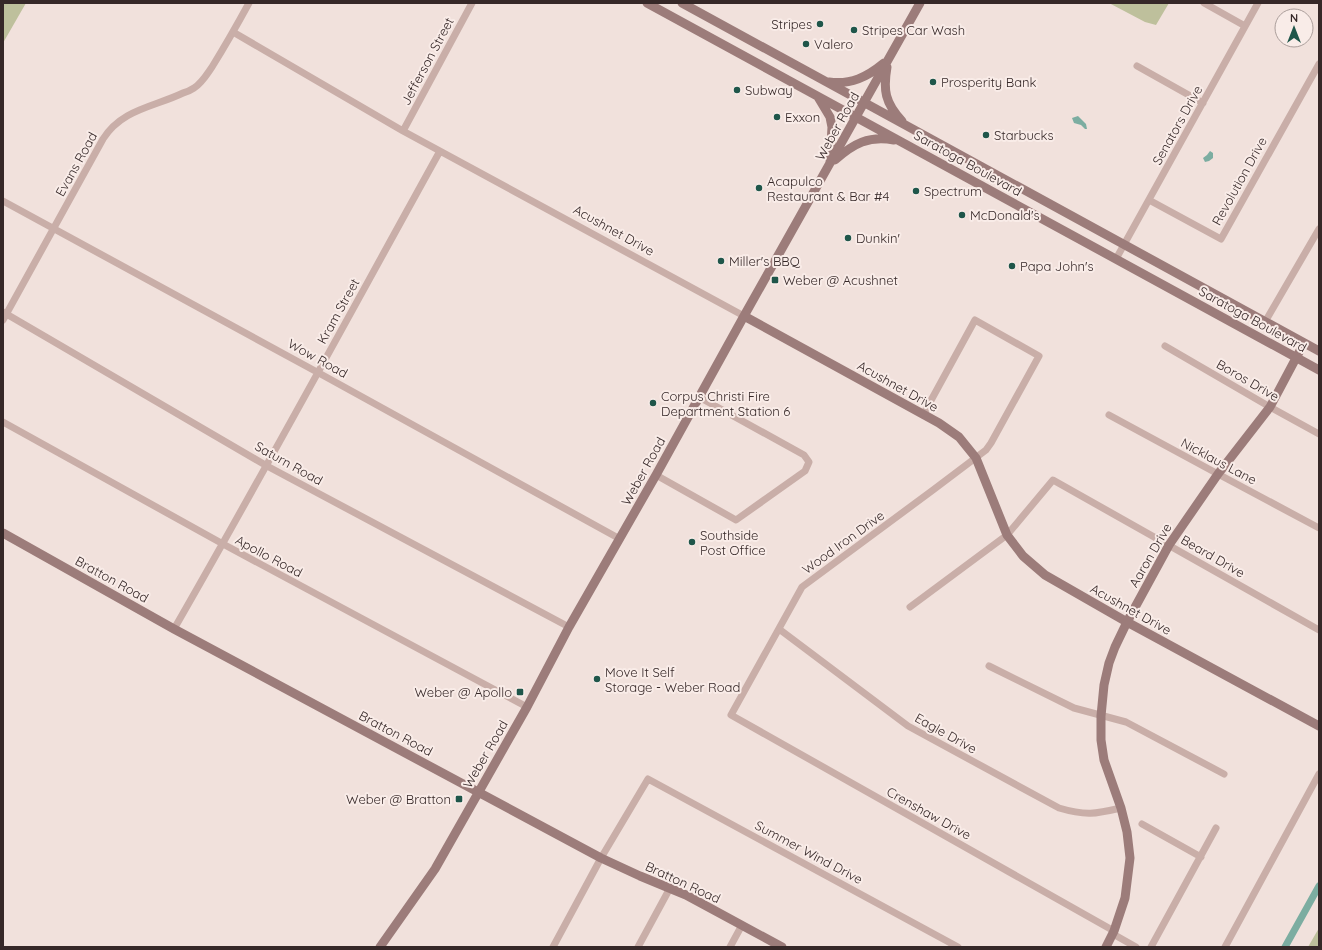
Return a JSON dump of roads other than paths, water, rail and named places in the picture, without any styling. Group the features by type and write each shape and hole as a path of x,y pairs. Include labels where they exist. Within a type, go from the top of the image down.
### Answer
{"main road":[{"name":"Saratoga Boulevard","path":"647,3 1319,370"},
{"name":"Saratoga Boulevard","path":"682,3 1319,351"},
{"name":"Weber Road","path":"380,947 435,869 920,3"},
{"path":"826,82 850,82 862,78 889,60"},
{"path":"889,60 885,78 886,95 890,106 907,126"},
{"path":"817,96 830,117 832,127 829,165"},
{"path":"829,165 842,153 862,141 885,138 900,141"},
{"name":"Acushnet Drive","path":"744,316 939,423 959,437 976,458 1007,535 1023,556 1045,575 1127,622 1319,726"},
{"name":"Aaron Drive","path":"1106,947 1113,933 1125,898 1130,858 1122,808 1104,760 1101,740 1101,716 1104,685 1109,663 1127,622 1169,545 1218,474 1270,407 1304,343"},
{"name":"Bratton Road","path":"3,533 174,629 601,858 670,888 782,947"}],"street":[{"name":"Evans Road","path":"4,315 110,129 124,117 143,108 175,97 194,88 203,80 233,32 248,3"},
{"name":"Jefferson Street","path":"403,131 472,3"},
{"path":"1204,3 1245,26"},
{"name":"Senators Drive","path":"1116,259 1258,3"},
{"name":"Acushnet Drive","path":"233,32 403,131 744,316"},
{"name":"Revolution Drive","path":"1149,200 1221,238 1319,64"},
{"path":"1137,66 1203,103"},
{"name":"Kram Street","path":"174,629 267,466 317,372 440,151"},
{"name":"Wow Road","path":"3,201 620,539"},
{"path":"1265,322 1318,232"},
{"name":"Saturn Road","path":"4,315 267,466 569,628"},
{"name":"Wood Iron Drive","path":"731,715 802,587 976,458 991,443 1039,356 975,320 923,414"},
{"name":"Boros Drive","path":"1165,346 1319,434"},
{"path":"656,475 736,520 806,471 809,462 804,455 699,397"},
{"name":"Nicklaus Lane","path":"1109,415 1319,528"},
{"name":"Apollo Road","path":"3,422 223,544 527,707"},
{"name":"Beard Drive","path":"1007,535 1053,480 1319,630"},
{"path":"910,607 1007,535"},
{"name":"Eagle Drive","path":"779,629 908,726 1059,808 1076,813 1095,814 1122,808"},
{"path":"988,666 1074,708 1126,722 1224,774"},
{"name":"Crenshaw Drive","path":"731,715 1136,947"},
{"path":"1225,947 1319,774"},
{"name":"Summer Wind Drive","path":"601,858 648,779 958,947"},
{"path":"1142,824 1201,857"},
{"path":"1151,947 1216,828"},
{"path":"553,947 601,858"},
{"path":"638,947 670,888"},
{"path":"730,947 742,925"}],"water":[{"path":"1078,116 1086,124 1087,129 1074,123 1072,118"},
{"path":"1210,151 1213,153 1213,158 1205,162 1203,158"}],"waterway":[{"path":"1285,947 1319,886"}],"place":[{"name":"Stripes","path":"820,24"},
{"name":"Stripes Car Wash","path":"854,30"},
{"name":"Valero","path":"806,44"},
{"name":"Prosperity Bank","path":"933,82"},
{"name":"Subway","path":"737,90"},
{"name":"Exxon","path":"777,117"},
{"name":"Starbucks","path":"986,135"},
{"name":"Acapulco Restaurant & Bar #4","path":"759,188"},
{"name":"Spectrum","path":"916,191"},
{"name":"McDonald's","path":"962,215"},
{"name":"Dunkin'","path":"848,238"},
{"name":"Miller's BBQ","path":"721,261"},
{"name":"Papa John's","path":"1012,266"},
{"name":"Weber @ Acushnet","path":"775,280"},
{"name":"Corpus Christi Fire Department Station 6","path":"653,403"},
{"name":"Southside Post Office","path":"692,542"},
{"name":"Move It Self Storage - Weber Road","path":"597,679"},
{"name":"Weber @ Apollo","path":"520,692"},
{"name":"Weber @ Bratton","path":"459,799"}]}
